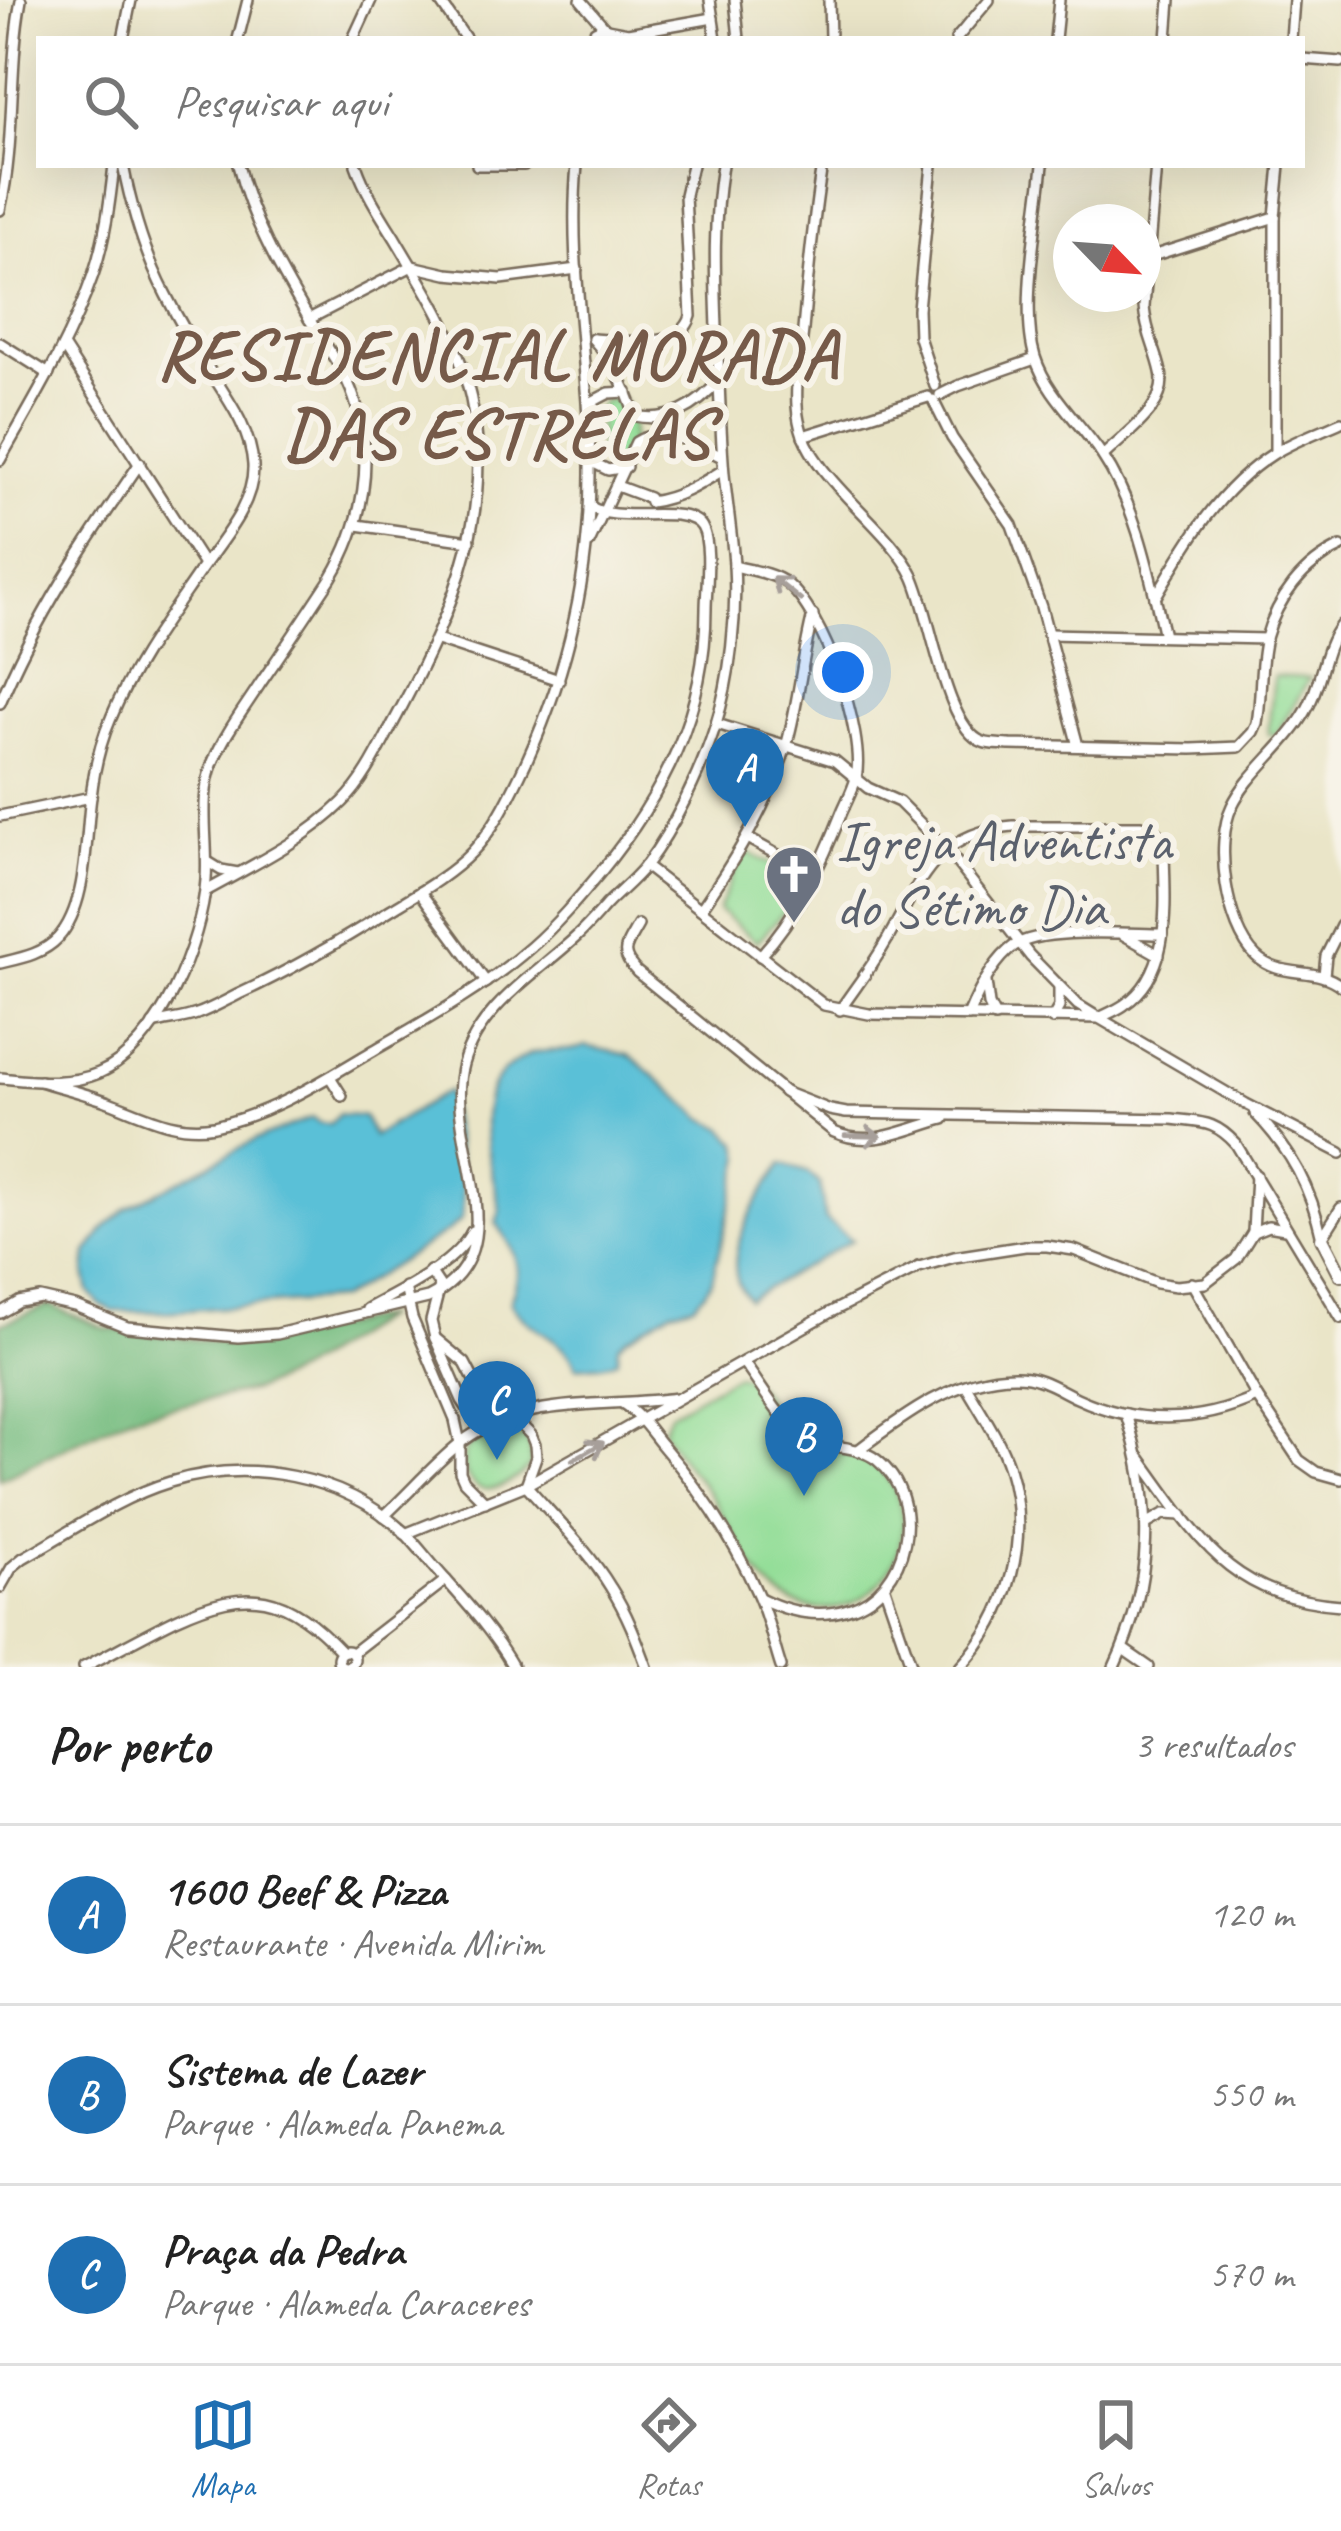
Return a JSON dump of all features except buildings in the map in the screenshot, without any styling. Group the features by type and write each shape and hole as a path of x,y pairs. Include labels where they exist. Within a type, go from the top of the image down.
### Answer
{"street":[{"path":"0,210 8,167 21,0"},
{"path":"124,36 131,0"},
{"path":"239,36 248,0"},
{"path":"354,36 371,0"},
{"path":"440,0 464,36"},
{"path":"710,0 716,36"},
{"path":"735,0 739,36"},
{"path":"830,36 832,0"},
{"path":"959,36 989,0"},
{"path":"1055,36 1059,0"},
{"path":"1167,36 1170,0"},
{"path":"1292,36 1294,0"},
{"path":"584,3 607,34 713,18"},
{"path":"1305,58 1341,62"},
{"path":"0,460 63,346 94,272 117,168"},
{"path":"0,963 45,949 70,921 104,733 134,670 251,487 252,455 234,408 166,296 145,250 119,168"},
{"path":"0,1078 61,1082 101,1072 132,1051 163,1010 188,953 206,891 207,789 214,760 343,560 357,525 364,467 362,426 354,398 256,220 239,168"},
{"path":"206,891 308,830 356,788 437,640 470,541 478,439 466,378 434,304 370,198 357,168"},
{"path":"153,1024 197,1014 273,979 420,892 454,869 488,834 506,804 559,680 587,548 590,461 574,222 577,168"},
{"path":"584,354 596,343 671,339 689,324 685,195 691,168"},
{"path":"0,1313 19,1302 40,1298 75,1306 127,1328 238,1337 278,1334 363,1311 408,1305 439,1293 465,1264 476,1220 459,1101 472,1041 505,999 577,936 645,866 694,783 717,724 732,633 734,566 722,457 714,223 722,168"},
{"path":"822,168 798,376 803,436 914,578 952,704 964,728 983,742 1239,747 1253,732 1266,639 1282,598 1299,577 1341,547"},
{"path":"932,168 919,337 952,438 1012,525 1078,746"},
{"path":"1043,168 1029,317 1035,359 1054,393 1103,455 1132,518 1165,636"},
{"path":"1153,204 1156,168"},
{"path":"1275,452 1275,217 1280,168"},
{"path":"1161,253 1275,217"},
{"path":"106,219 136,223"},
{"path":"309,319 412,266"},
{"path":"412,266 442,281 578,269"},
{"path":"434,304 442,281"},
{"path":"1103,455 1160,396 1162,374 1145,312"},
{"path":"582,326 628,392 636,442 587,548"},
{"path":"612,364 623,346 640,340"},
{"path":"0,343 49,374"},
{"path":"63,346 204,565"},
{"path":"803,436 1035,359"},
{"path":"635,416 666,418 704,398 719,381"},
{"path":"588,405 609,393 628,392"},
{"path":"1155,598 1197,526 1241,478 1275,452 1341,422"},
{"path":"636,442 650,435 666,435 722,457"},
{"path":"590,461 608,470 626,466"},
{"path":"0,703 45,610 140,463"},
{"path":"640,516 650,502 671,500 724,470"},
{"path":"617,486 650,502"},
{"path":"40,1081 173,1126 213,1126 252,1115 330,1076 486,982 570,909 634,831 671,764 691,712 706,636 704,530 682,516 603,515 590,506"},
{"path":"357,525 470,541"},
{"path":"734,566 785,582 813,615 832,655 856,740 856,778 814,875 760,956"},
{"path":"701,909 747,838 770,790 799,695 813,615"},
{"path":"1341,626 1328,647 1321,678 1306,710 1230,808 1225,850 1230,904 1246,944 1279,970 1324,975 1341,986"},
{"path":"1048,634 1266,639"},
{"path":"437,640 559,680"},
{"path":"717,724 835,761 868,788 899,802 947,850 1019,943 1078,1005 1246,1104 1341,1153"},
{"path":"0,816 91,797"},
{"path":"840,1010 882,949 930,864 947,850 992,828 1142,826 1165,844 1163,934 1148,980 1120,1014 1125,1035"},
{"path":"747,838 814,875"},
{"path":"208,862 238,873"},
{"path":"645,866 811,997 840,1010 1099,1018 1125,1005"},
{"path":"420,892 486,982"},
{"path":"638,925 625,950 625,959 637,972 824,1125 847,1138 872,1140 955,1115"},
{"path":"1324,975 1329,946 1341,926"},
{"path":"1119,933 1159,955"},
{"path":"968,1016 1003,956 1019,943 1047,935 1163,934"},
{"path":"1030,956 1047,935"},
{"path":"1003,956 1030,956"},
{"path":"986,982 988,1005 995,1017"},
{"path":"1052,1018 1059,1007 1059,987"},
{"path":"101,1072 108,1102"},
{"path":"330,1076 342,1096"},
{"path":"784,1092 830,1110 1210,1123 1224,1131 1256,1175 1341,1318"},
{"path":"1246,1104 1302,1174 1322,1238 1341,1276"},
{"path":"824,1125 830,1110"},
{"path":"904,1114 905,1130"},
{"path":"405,1534 526,1485 884,1283 954,1257 1047,1246 1074,1250 1157,1283 1205,1283 1236,1259 1253,1232 1256,1175"},
{"path":"1322,1238 1341,1208"},
{"path":"363,1311 466,1243 476,1220"},
{"path":"1253,1232 1268,1226 1285,1229"},
{"path":"430,1271 439,1282 431,1322 437,1342 462,1400 470,1412 491,1425"},
{"path":"1192,1283 1298,1460 1316,1472 1341,1479"},
{"path":"405,1287 449,1406 464,1481 485,1502"},
{"path":"427,1353 437,1342"},
{"path":"437,1342 465,1363 481,1396 524,1425 535,1444 535,1464 526,1485"},
{"path":"743,1362 802,1437 858,1450 877,1460 903,1503 907,1522 904,1546 885,1588 869,1601 821,1614 781,1609 760,1598"},
{"path":"858,1450 944,1395 994,1378 1024,1376 1097,1406 1159,1419 1233,1408 1257,1396"},
{"path":"960,1667 1003,1604 1018,1522 1009,1466 966,1386"},
{"path":"384,1516 460,1443 512,1416 566,1406 683,1397"},
{"path":"449,1406 462,1400"},
{"path":"622,1403 642,1420 702,1494 760,1598 781,1667"},
{"path":"1114,1667 1140,1589 1148,1523 1139,1457 1126,1414"},
{"path":"1139,1457 1215,1556 1257,1585 1298,1600 1341,1605"},
{"path":"0,1588 23,1558 134,1496 172,1481 241,1471 304,1479 384,1516 405,1534 480,1618 513,1667"},
{"path":"526,1485 611,1588 647,1667"},
{"path":"1148,1523 1164,1514 1182,1515"},
{"path":"85,1667 208,1604 247,1598 266,1600 306,1618 347,1661 446,1580"},
{"path":"885,1588 912,1667"},
{"path":"1123,1649 1149,1667"}],"green space":[{"path":"622,399 632,430 624,463 617,466 600,455 598,409 605,400"},
{"path":"1274,676 1310,678 1276,735 1268,734"},
{"path":"744,850 809,884 757,942 718,910"},
{"path":"49,1305 104,1328 233,1344 283,1339 385,1316 299,1371 255,1390 130,1416 0,1479 0,1324"},
{"path":"736,1375 755,1384 797,1439 871,1463 897,1495 902,1522 899,1548 888,1572 871,1592 848,1605 822,1609 793,1603 770,1588 663,1429 670,1413"},
{"path":"509,1427 527,1441 531,1464 502,1486 477,1487 464,1470 467,1449"}],"water":[{"path":"585,1046 637,1061 702,1117 723,1128 739,1144 742,1158 712,1280 704,1293 694,1304 672,1310 626,1338 618,1346 617,1360 576,1367 563,1348 510,1301 517,1268 496,1222 500,1211 485,1122 494,1083 508,1067 537,1052"},
{"path":"448,1091 461,1171 462,1219 340,1299 164,1312 113,1311 89,1292 87,1253 126,1209 255,1140 312,1118 330,1124 339,1114 364,1117 373,1136"},
{"path":"782,1164 807,1172 820,1184 825,1219 852,1240 748,1299 735,1268 741,1236"}],"place":[{"name":"1600 Beef & Pizza","path":"745,827"},
{"name":"Igreja Adventista do Sétimo Dia","path":"794,925"},
{"name":"Praça da Pedra","path":"497,1460"},
{"name":"Sistema de Lazer","path":"804,1496"}],"district":[{"name":"RESIDENCIAL MORADA DAS ESTRELAS","path":"498,395"}]}
